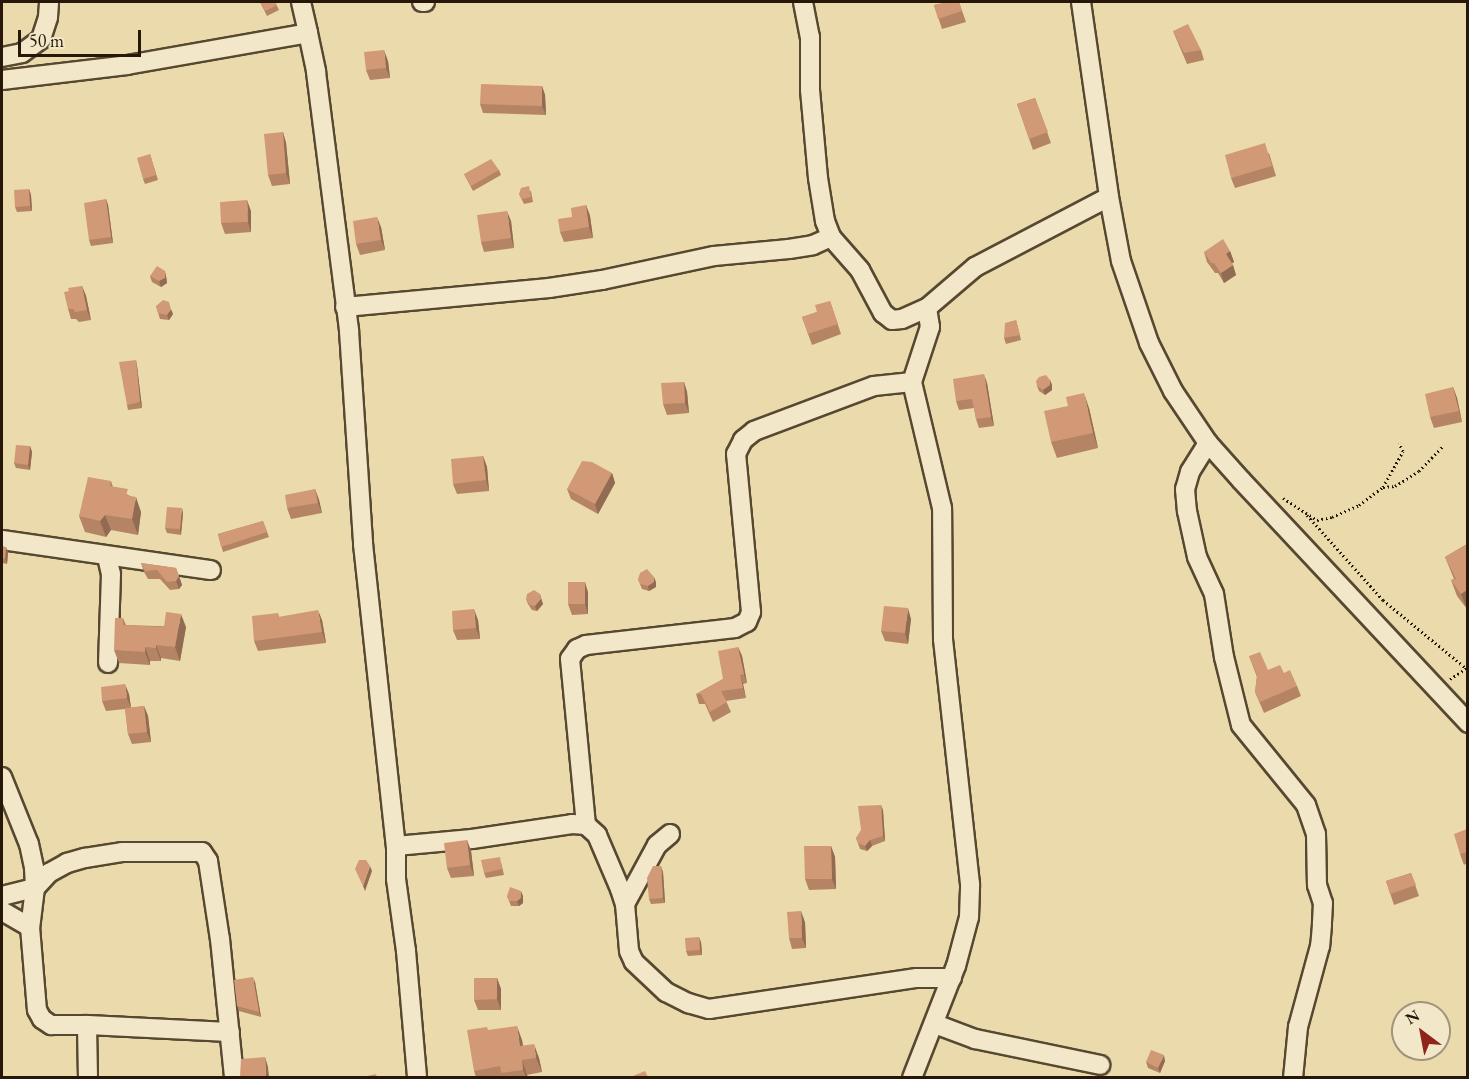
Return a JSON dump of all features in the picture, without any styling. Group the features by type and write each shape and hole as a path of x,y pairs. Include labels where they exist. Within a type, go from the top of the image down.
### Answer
{"street":[{"path":"2,57 22,53 41,39 48,17 49,2"},
{"path":"301,2 316,72 345,307 363,544 396,846 396,879 406,951 417,1077"},
{"path":"804,2 810,37 810,90 818,178 825,221 831,237 855,264 883,313 892,320 902,319 927,308 975,267 1109,197"},
{"path":"1081,2 1109,197 1121,261 1149,343 1173,391 1208,443 1467,723"},
{"path":"2,80 118,66 308,33"},
{"path":"345,307 549,288 602,280 714,256 813,245 831,237"},
{"path":"912,1077 952,978 969,917 970,884 944,639 942,508 912,382 930,327 927,308"},
{"path":"586,825 570,659 577,649 586,645 735,628 747,622 750,612 736,454 743,440 754,431 874,386 912,382"},
{"path":"1208,443 1190,472 1185,489 1187,511 1197,557 1214,594 1215,613 1236,709 1241,725 1254,744 1306,805 1316,834 1317,885 1323,903 1321,935 1298,1027 1293,1077"},
{"path":"2,540 107,557 211,570"},
{"path":"107,557 111,574 108,663"},
{"path":"2,777 31,849 35,888 30,927 37,1010 42,1020 51,1025 230,1032"},
{"path":"396,846 472,839 572,824 586,825 597,835 608,856 625,904 626,933 634,962 666,992 688,1003 709,1009 917,978 952,978"},
{"path":"625,904 657,845 670,834"},
{"path":"2,896 35,888 50,873 67,863 106,853 202,852 208,861 220,939 234,1077"},
{"path":"2,911 30,927"},
{"path":"934,1024 975,1039 1100,1065"},
{"path":"87,1025 88,1077"}],"path":[{"path":"1276,493 1317,520 1332,517 1359,505 1383,487 1403,451 1399,444"},
{"path":"1383,487 1395,486 1419,471 1443,446"},
{"path":"1306,514 1383,600 1467,669"}],"building":[{"path":"261,2 275,2 277,5 265,11"},
{"path":"959,2 962,11 938,19 934,5"},
{"path":"1188,24 1201,50 1184,53 1173,31"},
{"path":"384,50 386,68 366,70 364,52"},
{"path":"481,84 542,86 542,106 480,104"},
{"path":"1035,98 1048,132 1029,139 1017,104"},
{"path":"283,132 286,173 268,175 264,134"},
{"path":"1265,143 1272,166 1231,178 1225,155"},
{"path":"150,154 156,175 143,179 137,158"},
{"path":"491,159 499,170 471,186 464,174"},
{"path":"529,186 531,197 522,199 519,194 521,188"},
{"path":"29,189 30,206 15,207 14,190"},
{"path":"106,199 111,237 89,240 84,203"},
{"path":"247,200 248,222 221,223 220,202"},
{"path":"586,205 589,227 560,232 558,219 572,217 571,208"},
{"path":"507,211 511,238 481,242 477,215"},
{"path":"377,217 381,240 356,244 353,221"},
{"path":"1223,239 1230,251 1226,254 1233,265 1221,273 1204,252"},
{"path":"157,266 165,271 165,278 159,281 150,276"},
{"path":"82,286 87,310 75,312 73,309 68,309 64,292 69,291 68,288"},
{"path":"163,300 169,302 171,309 167,315 158,313 156,306"},
{"path":"830,301 838,324 808,334 802,317 817,312 815,305"},
{"path":"1016,320 1020,335 1004,338 1005,323"},
{"path":"136,360 140,402 127,405 119,362"},
{"path":"984,374 991,417 976,419 972,399 956,401 953,379"},
{"path":"1046,375 1050,380 1050,385 1043,390 1037,386 1036,381 1039,377"},
{"path":"684,382 685,403 663,404 661,383"},
{"path":"1453,387 1459,411 1430,417 1425,394"},
{"path":"1084,393 1093,433 1051,442 1044,411 1068,406 1066,397"},
{"path":"16,445 30,446 28,465 14,463"},
{"path":"483,456 486,480 453,484 451,459"},
{"path":"582,461 592,462 612,473 595,504 567,489"},
{"path":"88,477 111,481 110,486 128,489 126,495 136,497 132,519 105,515 100,521 79,516"},
{"path":"315,489 318,503 287,508 285,495"},
{"path":"167,507 182,508 180,529 165,528"},
{"path":"263,521 267,532 221,547 218,534"},
{"path":"1467,544 1467,590 1461,594 1451,580 1456,579 1445,557"},
{"path":"2,546 6,547 5,559 2,558"},
{"path":"141,563 176,568 179,576 176,581 167,582 157,570 145,571"},
{"path":"647,569 654,577 654,582 648,586 640,584 638,579 640,573"},
{"path":"568,582 585,582 585,604 568,604"},
{"path":"534,590 540,594 541,599 535,606 530,605 526,599 527,594"},
{"path":"884,606 908,608 905,633 881,631"},
{"path":"474,609 476,628 453,630 452,611"},
{"path":"318,610 322,632 254,641 252,616 278,613 278,617"},
{"path":"166,612 181,614 175,647 156,645 156,648 145,647 145,652 114,650 115,618 123,618 123,625 164,627"},
{"path":"738,647 744,674 740,675 743,688 721,691 727,702 710,712 701,694 696,694 723,679 718,651"},
{"path":"1260,652 1268,670 1280,665 1284,673 1290,670 1297,686 1260,702 1255,692 1257,675 1249,656"},
{"path":"125,684 127,698 102,701 101,687"},
{"path":"144,706 147,732 128,734 125,708"},
{"path":"881,805 883,836 870,840 865,846 858,843 856,838 861,830 858,806"},
{"path":"1467,829 1467,852 1460,854 1454,834"},
{"path":"467,840 470,865 447,868 444,843"},
{"path":"804,846 831,846 832,879 805,879"},
{"path":"500,857 502,869 484,873 481,860"},
{"path":"359,860 366,860 370,866 363,886 355,869"},
{"path":"653,866 661,866 663,898 649,899 647,878"},
{"path":"1411,873 1416,885 1390,894 1386,881"},
{"path":"510,887 521,891 521,898 517,901 509,901 507,896"},
{"path":"801,911 802,938 789,938 787,912"},
{"path":"699,937 700,950 686,951 685,938"},
{"path":"253,977 259,1012 237,1006 234,980"},
{"path":"474,978 497,978 497,999 474,1000"},
{"path":"517,1026 520,1046 534,1044 536,1058 522,1060 523,1070 501,1073 500,1066 474,1071 467,1030"},
{"path":"1151,1050 1164,1055 1158,1068 1146,1062"},
{"path":"265,1057 266,1077 240,1077 241,1059"},
{"path":"645,1071 648,1077 633,1076"}]}
